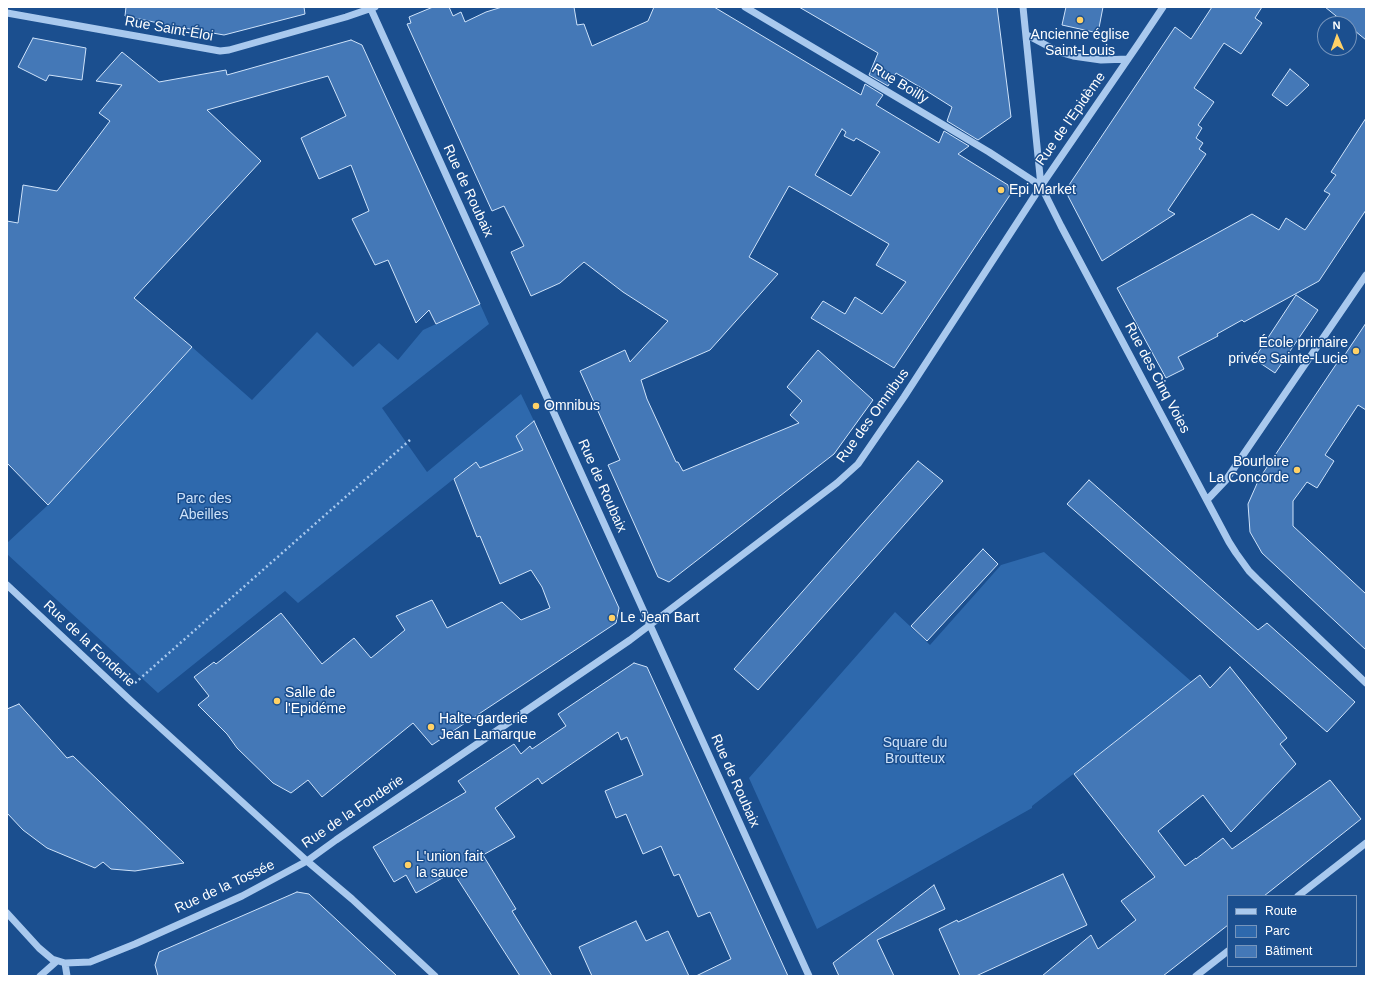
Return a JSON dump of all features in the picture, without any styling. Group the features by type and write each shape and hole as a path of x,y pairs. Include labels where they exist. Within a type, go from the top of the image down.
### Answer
{"street":[{"name":"Rue Boilly","path":"745,7 989,152 1041,186"},
{"name":"Rue des Cinq Voies","path":"1023,7 1041,186 1061,226 1229,542 1249,570 1366,683"},
{"name":"Rue de l'Epidème","path":"1041,186 1163,7"},
{"name":"Rue Saint-Éloi","path":"7,13 220,51 229,50 346,17 372,8"},
{"name":"Rue de Roubaix","path":"372,8 809,976"},
{"path":"1027,35 1054,49 1073,56 1101,60 1128,59"},
{"name":"Rue des Omnibus","path":"651,625 837,483 858,464 904,397 1041,186"},
{"path":"1207,500 1226,480 1366,275"},
{"name":"Rue de la Fonderie","path":"7,585 123,694 307,861 651,625"},
{"path":"1299,895 1366,843"},
{"path":"307,861 352,899 435,976"},
{"name":"Rue de la Tossée","path":"7,913 45,954 52,959 65,963 90,962 242,896 307,861"},
{"path":"1196,976 1227,952"},
{"path":"40,976 57,961"},
{"path":"65,963 67,976"}],"path":[{"path":"123,694 410,440"}],"green space":[{"name":"Parc des Abeilles","path":"480,304 489,324 382,408 427,472 521,394 534,421 516,436 523,450 480,468 475,462 298,603 285,591 158,693 7,554 7,543 48,505 192,347 252,400 317,332 353,367 379,343 398,360 423,330"},
{"name":"Square du Broutteux","path":"1044,552 1192,682 1032,806 1032,808 817,929 749,778 895,612 930,645 1001,565"}],"building":[{"path":"126,7 304,7 305,14 224,35 125,16"},
{"path":"433,7 449,7 453,16 461,12 465,22 486,12 502,7 574,7 577,25 584,24 592,46 648,21 654,7 714,7 861,95 865,84 883,95 876,105 939,143 944,131 969,146 958,154 1008,185 1010,195 894,368 811,318 823,301 845,314 855,297 882,314 906,282 876,265 889,244 789,186 749,257 778,274 710,350 641,380 647,399 676,462 678,462 683,471 799,423 790,415 802,401 787,387 818,350 873,400 834,454 669,582 658,577 608,465 620,460 580,371 625,350 630,362 668,321 623,292 584,262 560,283 531,296 511,252 524,246 504,206 492,211 407,24 411,23 409,17","holes":["842,129 846,132 844,136 854,141 856,138 880,152 851,196 815,175"]},
{"path":"799,7 997,7 1011,117 978,140 947,121 952,107 925,90 896,73 888,86 869,75 878,53"},
{"name":"Ancienne église Saint-Louis","path":"1066,7 1103,7 1098,33 1062,25"},
{"path":"1212,7 1262,7 1255,18 1262,23 1241,54 1224,43 1194,88 1214,102 1198,125 1202,128 1196,138 1203,143 1199,149 1206,154 1168,210 1175,214 1102,261 1068,196 1069,185 1175,27 1191,39"},
{"path":"1325,7 1366,7 1366,40 1357,33 1357,16 1336,16"},
{"path":"33,38 86,48 82,80 49,75 46,81 18,67"},
{"path":"351,40 362,45 480,304 436,324 429,310 416,323 388,260 375,265 352,219 369,211 351,165 319,179 301,138 346,116 328,76 207,110 261,161 134,298 192,347 48,505 7,463 7,221 18,223 23,185 57,191 110,121 99,113 122,85 96,81 122,52 159,82 226,70 227,75"},
{"path":"1290,69 1309,85 1287,106 1272,95"},
{"path":"1366,118 1366,210 1319,281 1244,322 1242,320 1217,334 1218,336 1178,357 1184,369 1166,378 1117,288 1252,214 1279,230 1286,218 1305,230 1330,194 1324,191 1336,175 1331,172"},
{"path":"1296,295 1318,310 1275,373 1254,359"},
{"path":"1366,323 1366,410 1358,405 1325,455 1334,461 1317,488 1307,482 1293,501 1293,526 1366,594 1366,650 1262,553 1250,532 1248,504 1259,479 1341,357 1342,359"},
{"path":"534,421 619,608 616,623 432,745 413,723 322,797 308,780 291,793 273,783 237,748 227,734 198,705 209,696 194,677 214,662 216,664 281,613 322,664 354,638 371,658 405,630 396,616 432,600 447,628 502,602 521,620 550,608 542,587 531,570 500,584 480,536 477,537 454,479 476,462 480,468 523,450 516,436"},
{"path":"918,461 943,481 758,690 734,669"},
{"path":"1089,480 1258,630 1267,623 1355,702 1327,732 1067,504"},
{"path":"983,549 998,564 927,641 911,626"},
{"path":"634,663 647,667 788,976 696,976 731,959 710,912 698,917 679,874 674,876 661,846 643,854 626,814 616,818 605,791 643,775 627,737 621,740 618,732 542,784 538,778 495,808 515,837 483,855 516,909 512,911 552,976 520,976 453,872 416,893 406,875 394,882 373,847 466,792 458,781 514,744 521,754 530,746 532,749 566,726 558,714"},
{"path":"1230,667 1287,738 1280,744 1296,764 1231,832 1203,795 1158,831 1185,866 1223,838 1232,849 1330,780 1361,819 1265,895 1227,895 1227,926 1163,976 1042,976 1091,935 1098,949 1136,920 1121,901 1155,877 1074,774 1200,675 1210,688"},
{"path":"19,704 67,758 73,756 184,863 135,871 111,869 103,862 95,868 47,848 23,830 7,813 7,709"},
{"path":"1063,874 1087,925 976,976 960,976 939,929 957,920 958,922"},
{"path":"934,885 945,909 877,940 894,976 839,976 833,963"},
{"path":"297,892 309,894 397,976 158,976 155,965 159,952"},
{"path":"636,921 646,941 668,931 689,976 592,976 579,947"}],"place":[{"name":"Ancienne église Saint-Louis","path":"1080,20"},
{"name":"Epi Market","path":"1001,190"},
{"name":"École primaire privée Sainte-Lucie","path":"1356,351"},
{"name":"Omnibus","path":"536,406"},
{"name":"Bourloire La Concorde","path":"1297,470"},
{"name":"Le Jean Bart","path":"612,618"},
{"name":"Salle de l'Epidéme","path":"277,701"},
{"name":"Halte-garderie Jean Lamarque","path":"431,727"},
{"name":"L'union fait la sauce","path":"408,865"}]}
